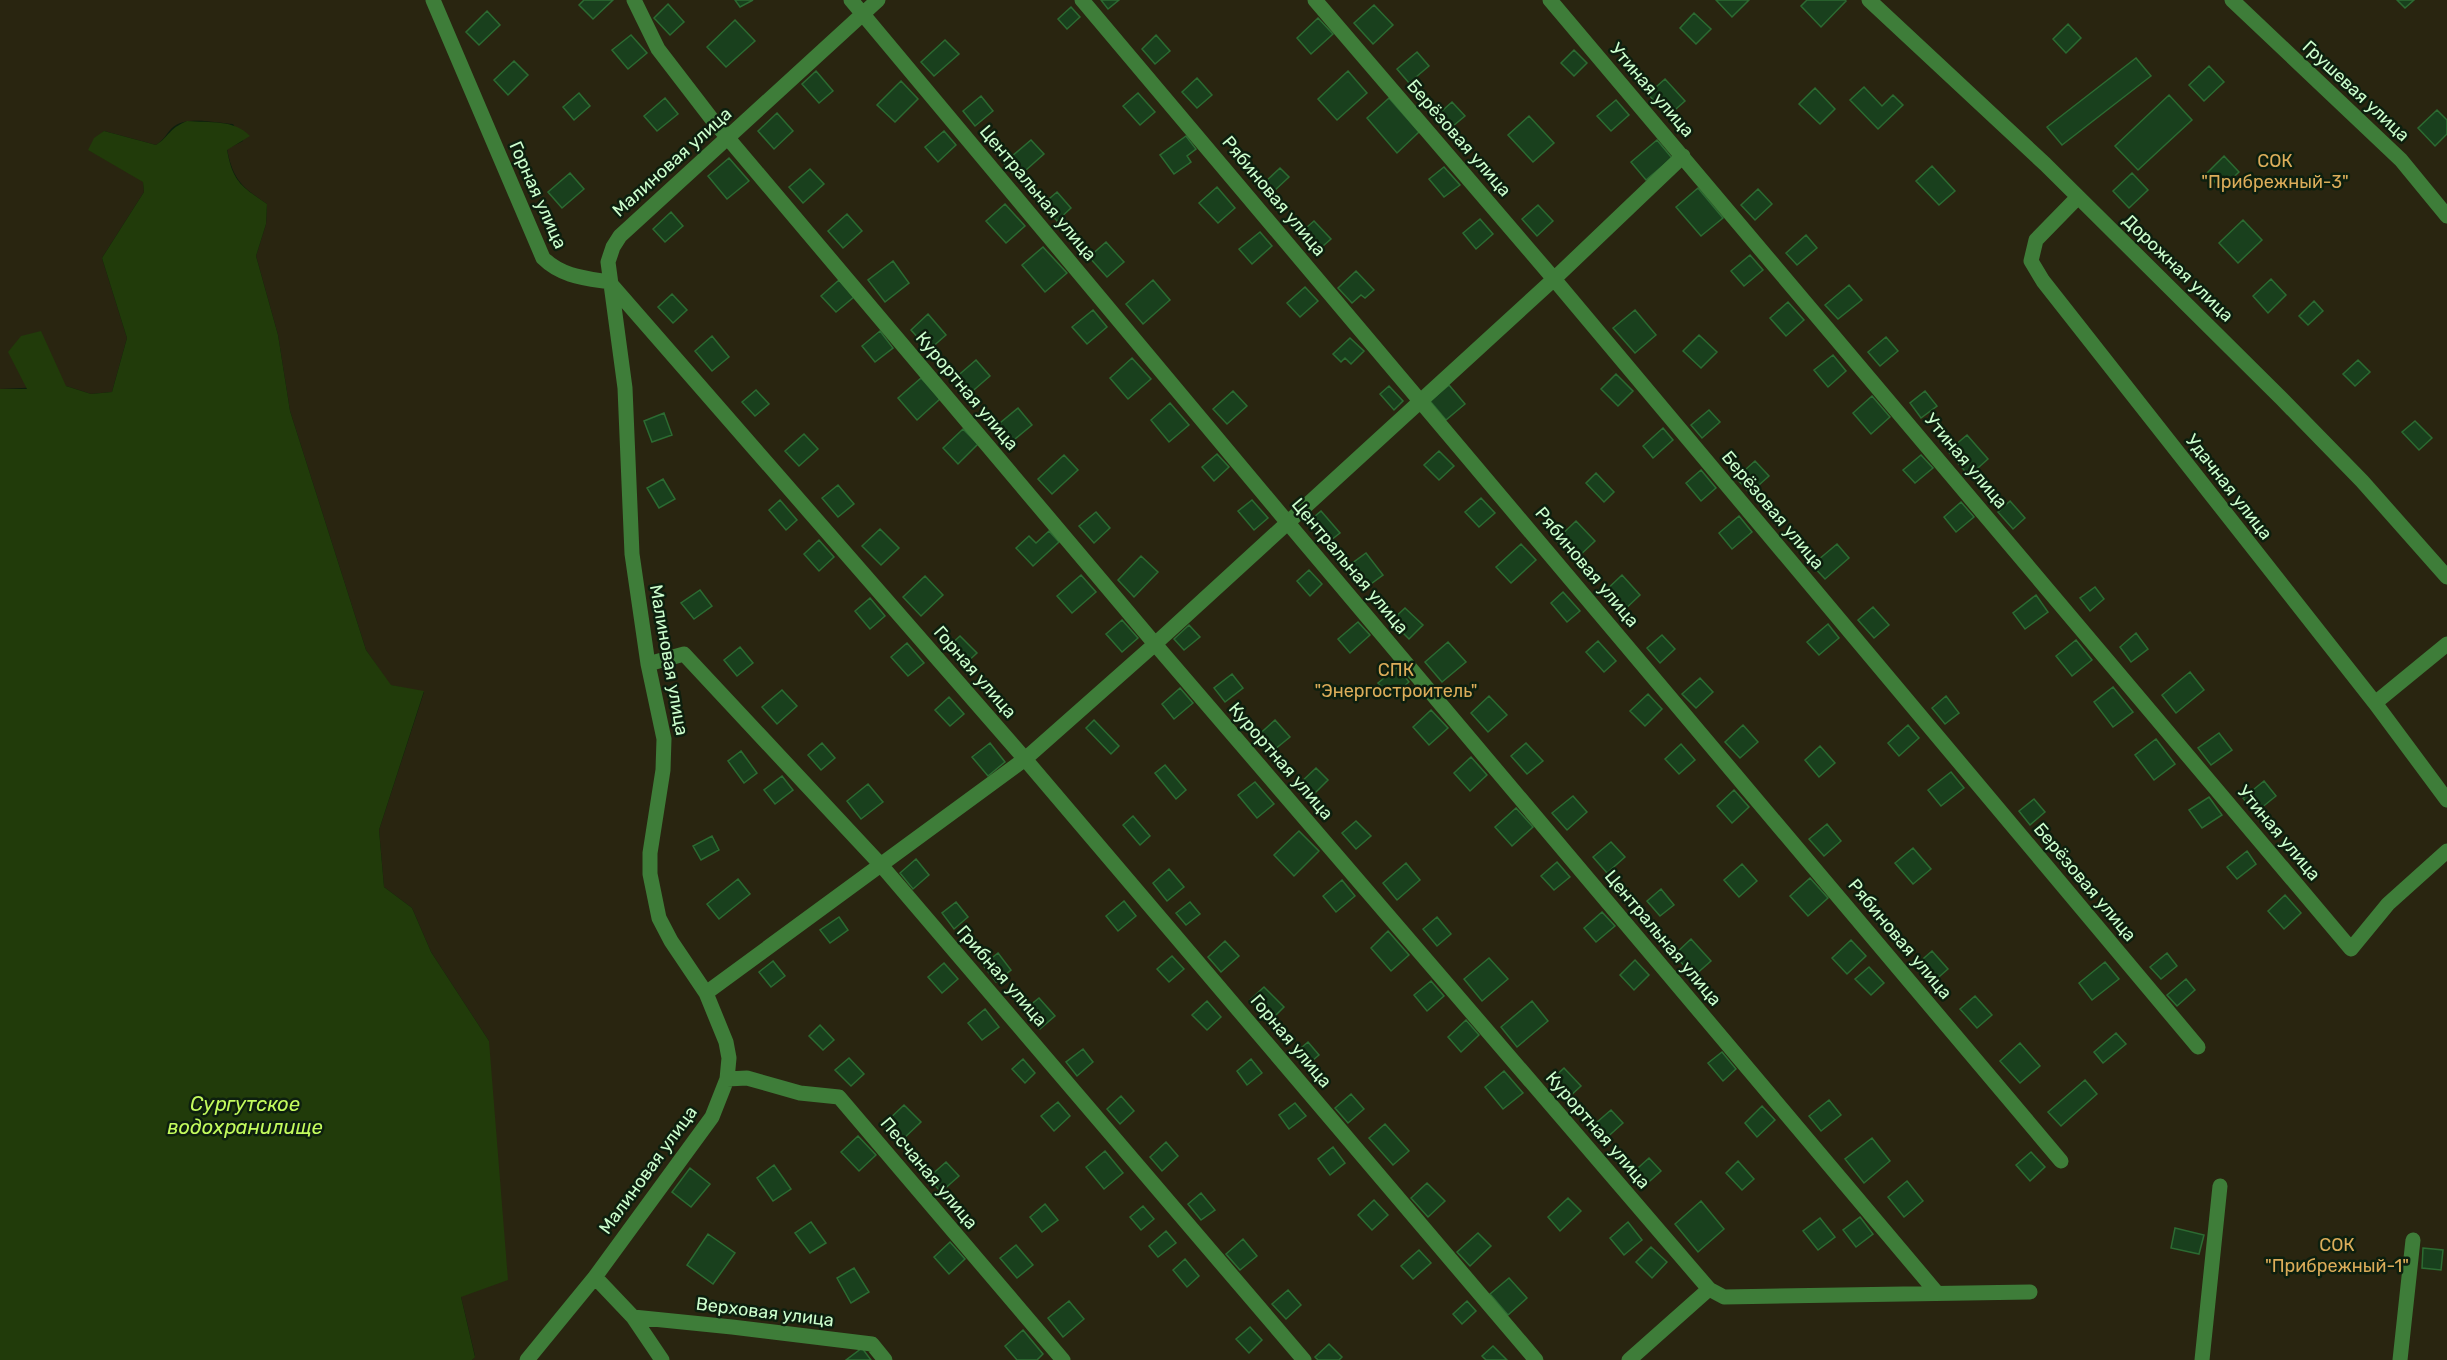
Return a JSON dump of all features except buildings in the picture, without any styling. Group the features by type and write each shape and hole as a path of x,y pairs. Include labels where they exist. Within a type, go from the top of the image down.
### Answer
{"street":[{"name":"Горная улица","path":"433,0 543,258 554,269 569,275 609,282 1025,759 1536,1360"},
{"name":"Курортная улица","path":"634,0 658,50 728,137 1155,644 1709,1289"},
{"name":"Центральная улица","path":"851,0 1288,524 1937,1293"},
{"name":"Малиновая улица","path":"527,1360 595,1277 712,1117 727,1079 729,1058 726,1042 706,993 659,918 650,874 650,852 663,770 664,739 648,664 632,554 625,388 608,262 620,236 878,0"},
{"name":"Рябиновая улица","path":"1082,0 2061,1161"},
{"name":"Берёзовая улица","path":"1315,0 1554,279 2198,1047"},
{"name":"Утиная улица","path":"1550,0 2351,948 2388,904 2447,851"},
{"name":"Дорожная улица","path":"1869,0 2045,164 2181,298 2362,481 2447,577"},
{"name":"Грушевая улица","path":"2232,0 2401,160 2447,216"},
{"path":"706,993 1025,759 1288,524 1554,279 1683,156"},
{"name":"Удачная улица","path":"2077,198 2036,240 2031,261 2043,281 2374,703 2447,800"},
{"path":"2374,703 2447,644"},
{"name":"Грибная улица","path":"648,664 684,654 881,865 1304,1360"},
{"name":"Песчаная улица","path":"727,1079 747,1078 800,1093 838,1097 1063,1360"},
{"path":"2202,1360 2220,1186"},
{"path":"2400,1360 2413,1240"},
{"path":"595,1277 633,1317 662,1360"},
{"path":"1629,1360 1709,1289 1724,1297 2030,1292"},
{"name":"Верховая улица","path":"633,1317 872,1344 885,1360"}],"green space":[{"name":"СПК \"Энергостроитель\"","path":"0,0 2447,0 2447,1360 472,1360 475,1356 461,1297 489,1041 431,952 412,908 384,887 379,830 424,692 390,685 366,650 290,411 278,335 256,256 266,224 267,204 240,182 232,168 227,149 243,141 233,124 185,122 172,128 156,145 104,131 89,150 143,181 144,192 102,258 127,338 112,392 91,394 66,386 0,389"}],"water":[{"name":"Сургутское водохранилище","path":"187,121 229,124 250,136 227,150 235,176 267,204 266,224 256,256 278,335 290,411 366,650 391,685 424,691 379,830 384,887 412,908 431,952 489,1041 508,1280 461,1297 475,1357 472,1360 0,1360 0,389 27,389 8,352 21,336 41,331 66,386 91,394 112,392 127,338 102,258 144,192 143,182 88,150 94,138 104,131 156,145 176,127"}],"park label":[{"name":"СОК \"Прибрежный-3\"","path":"2275,171"},
{"name":"СОК \"Прибрежный-1\"","path":"2337,1255"}]}
